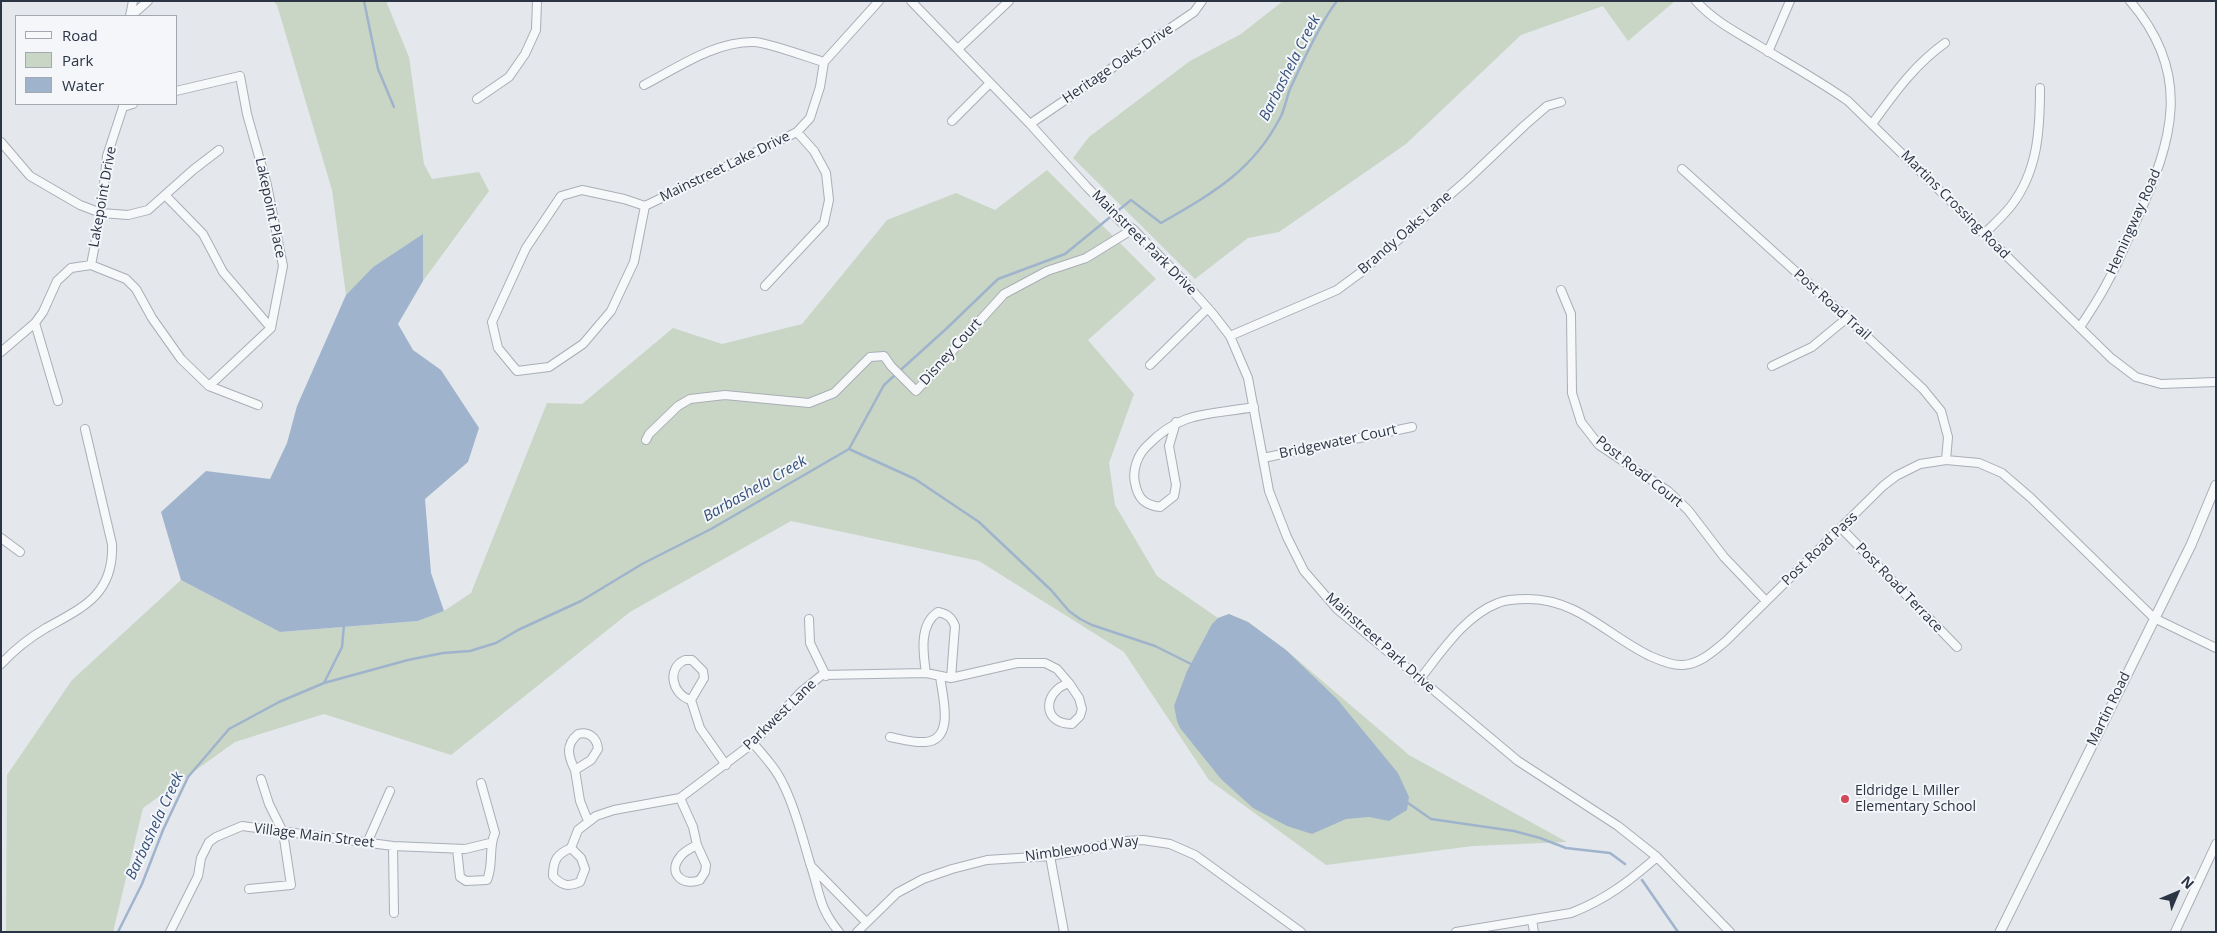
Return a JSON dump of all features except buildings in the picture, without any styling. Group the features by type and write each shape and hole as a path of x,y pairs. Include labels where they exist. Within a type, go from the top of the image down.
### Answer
{"street":[{"path":"131,15 133,1"},
{"path":"132,15 148,1"},
{"path":"478,99 509,77 525,54 536,30 536,1"},
{"path":"644,85 703,55 733,43 756,42 824,62 879,1"},
{"name":"Mainstreet Park Drive","path":"911,1 1030,124 1122,223 1133,229 1208,308 1230,336 1248,378 1268,491 1304,571 1337,609 1419,680 1518,761 1618,826 1657,857 1730,932"},
{"path":"958,49 1009,1"},
{"name":"Heritage Oaks Drive","path":"1030,124 1194,12 1202,1"},
{"name":"Martins Crossing Road","path":"1696,1 1706,13 1768,52 1821,82 1848,102 2111,358 2136,377 2160,384 2216,382"},
{"path":"1768,52 1790,1"},
{"name":"Hemingway Road","path":"2080,327 2108,281 2156,178 2169,131 2172,95 2165,59 2145,18 2130,1"},
{"path":"1872,124 1902,82 1932,53 1945,44"},
{"name":"Mainstreet Lake Drive","path":"644,206 634,262 611,311 583,344 549,367 517,371 498,348 492,322 526,248 561,196 582,190 624,199 644,206 797,132 810,118 820,87 824,62"},
{"name":"Lakepoint Place","path":"178,91 240,76 247,114 267,185 282,266 271,328"},
{"path":"952,122 990,83"},
{"path":"1984,234 2010,207 2024,188 2039,141 2040,88"},
{"name":"Brandy Oaks Lane","path":"1230,336 1337,290 1360,273 1467,180 1524,125 1547,106 1561,102"},
{"name":"Lakepoint Drive","path":"1,352 35,323 43,312 57,281 71,268 91,265 101,213 107,156 124,105"},
{"path":"765,286 824,223 829,200 826,173 814,151 797,132"},
{"path":"1,142 30,176 80,205 101,213 128,215 148,210 219,150"},
{"name":"Post Road Trail","path":"1682,169 1923,389 1940,411 1948,437 1946,460"},
{"path":"164,195 203,234 224,272 271,328 209,386"},
{"name":"Disney Court","path":"646,440 649,434 678,406 690,399 725,396 809,403 834,393 870,357 884,356 891,366 916,391 1004,294 1047,271 1086,258 1133,229"},
{"path":"91,265 126,280 136,289 152,318 181,359 209,386 258,405"},
{"name":"Post Road Court","path":"1561,290 1571,314 1572,393 1581,422 1599,445 1674,497 1688,510 1724,557 1766,601"},
{"path":"1150,365 1208,308"},
{"path":"1772,366 1812,347 1847,318"},
{"path":"35,323 58,401"},
{"path":"1176,422 1169,446 1176,485 1174,496 1160,507 1151,506 1142,501 1138,493 1135,482 1135,469 1141,452 1162,430 1176,422 1202,414 1254,408"},
{"name":"Bridgewater Court","path":"1263,458 1412,427"},
{"path":"1,664 32,637 77,612 98,592 107,578 112,559 112,544 86,429"},
{"name":"Post Road Pass","path":"1419,680 1469,622 1497,602 1516,598 1540,599 1563,604 1639,650 1660,660 1683,666 1703,658 1726,641 1842,529 1883,486 1896,476 1920,464 1946,460 1979,463 2002,473 2031,498 2154,618 2216,648"},
{"name":"Martin Road","path":"2000,932 2191,545 2216,484"},
{"name":"Post Road Terrace","path":"1842,529 1957,647"},
{"path":"1,538 20,552"},
{"path":"926,673 924,660 926,625 931,617 938,612 946,614 952,619 955,626 951,678"},
{"path":"809,619 810,643 826,676"},
{"path":"691,700 685,699 680,694 672,678 672,672 675,667 685,660 692,660 703,670 704,678 691,700 700,728 726,765"},
{"name":"Parkwest Lane","path":"588,820 614,810 680,798 753,743 811,682 822,675 926,673 951,678 1018,663 1038,662 1057,669 1069,682 1079,698 1082,709 1080,716 1072,724 1063,724 1056,720 1049,711 1048,703 1060,686 1069,682"},
{"path":"890,738 925,742 936,739 943,732 945,714 940,676"},
{"path":"572,848 578,830 588,820 580,801 575,770 569,757 568,747 572,738 578,734 588,734 594,738 598,750 592,760 575,770"},
{"path":"753,743 774,768 784,786 812,866 820,902 827,918 839,932"},
{"path":"249,889 291,885 283,832 269,804 261,779"},
{"path":"456,849 460,877 466,881 487,880 491,872 490,843 495,833 481,783"},
{"path":"367,843 390,791"},
{"path":"680,798 693,827 697,845 706,865 706,872 700,880 688,882 681,879 676,872 676,864 680,856 697,845"},
{"name":"Village Main Street","path":"170,932 198,876 201,858 209,842 242,826 393,846 456,849 490,843"},
{"name":"Nimblewood Way","path":"857,932 897,893 923,880 952,869 988,860 1050,856 1127,841 1143,840 1170,844 1195,855 1301,932"},
{"path":"2175,932 2216,844"},
{"path":"393,846 394,913"},
{"path":"572,848 581,858 585,869 580,882 571,886 560,884 553,876 553,862 561,852 572,848"},
{"path":"1050,856 1064,932"},
{"path":"1456,932 1571,913 1589,906 1621,888 1657,857"},
{"path":"812,866 866,922"},
{"path":"1532,920 1534,932"}],"green space":[{"path":"273,1 386,1 409,57 424,164 432,179 479,172 489,191 423,281 423,235 373,267 346,295 332,190 277,5"},
{"path":"1283,1 1675,1 1628,41 1603,6 1521,35 1406,144 1279,232 1248,238 1195,279 1073,158 1089,137 1190,61 1241,34"},
{"path":"1047,170 1156,279 1088,340 1134,394 1109,463 1115,505 1157,576 1218,618 1229,614 1248,622 1286,650 1409,755 1567,842 1473,846 1326,865 1209,780 1124,652 979,561 791,521 630,612 451,755 324,714 235,742 143,808 113,932 6,932 7,775 72,680 181,580 280,632 418,621 444,611 471,593 547,403 582,404 673,328 722,344 802,324 887,220 956,193 995,210"}],"water":[{"path":"423,234 423,281 398,324 413,350 441,370 479,428 468,462 425,499 431,573 444,611 418,621 280,632 181,580 161,512 206,471 270,479 287,443 297,406 346,295 373,267"},
{"path":"1229,614 1248,622 1286,650 1337,699 1398,773 1409,797 1407,810 1389,821 1369,817 1346,819 1312,834 1287,826 1253,808 1221,779 1180,728 1174,706 1187,671 1212,624 1218,618"}],"waterway":[{"path":"364,1 378,69 394,107"},
{"name":"Barbashela Creek","path":"118,932 142,884 163,830 188,777 229,729 279,702 324,683 408,660 443,653 470,651 496,643 518,630 581,601 642,564 711,529 849,449 884,385 998,279 1065,254 1131,200 1161,223 1229,180 1257,153 1269,137 1280,118 1290,89 1305,56 1324,20 1337,1"},
{"path":"849,449 915,479 979,522 1051,590 1069,611 1080,619 1092,625 1155,646 1191,664"},
{"path":"324,683 342,647 344,625"},
{"path":"1408,803 1431,819 1514,831 1566,848 1610,853 1625,864"},
{"path":"1642,880 1678,932"}],"place":[{"name":"Eldridge L Miller Elementary School","path":"1845,799"}]}
